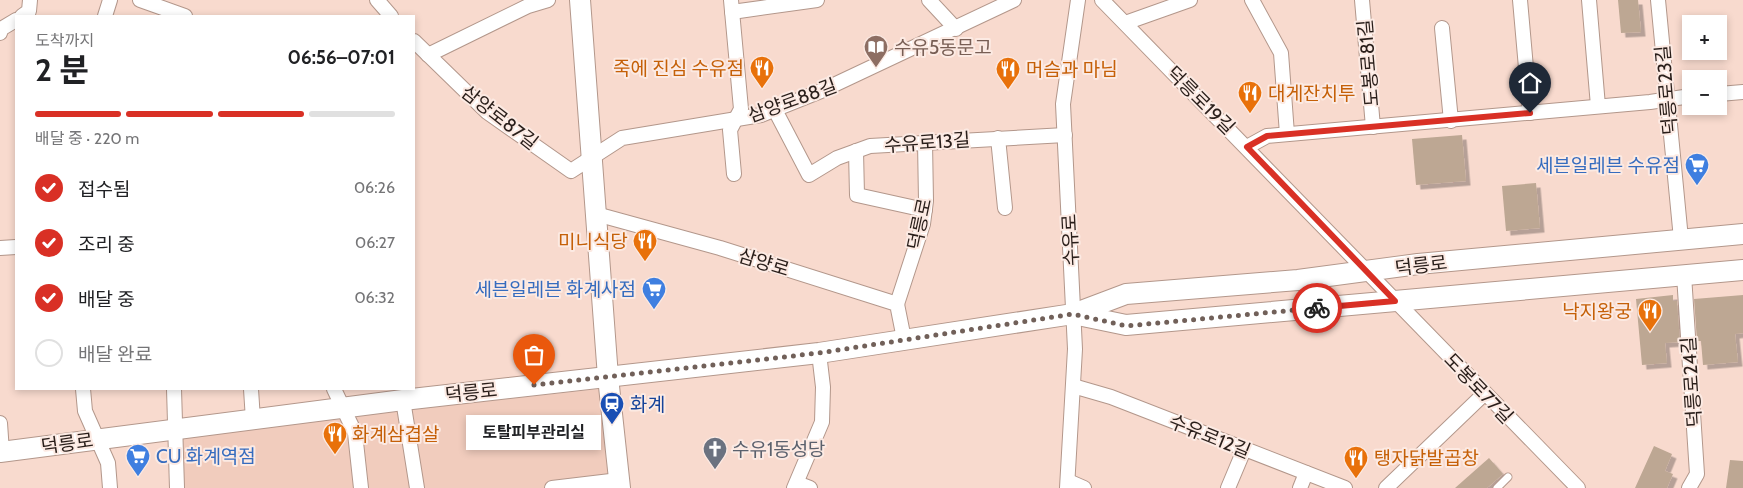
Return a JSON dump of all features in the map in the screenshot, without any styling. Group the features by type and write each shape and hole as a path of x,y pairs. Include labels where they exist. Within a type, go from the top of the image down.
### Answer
{"main road":[{"path":"580,0 608,376 620,484"},
{"name":"덕릉로","path":"1,452 403,400 819,353 1073,314 1126,294 1298,280 1418,264 1743,234"},
{"name":"덕릉로","path":"1073,314 1126,326 1388,294 1743,270"}],"street":[{"path":"22,15 29,11 30,0"},
{"path":"105,15 110,0"},
{"path":"140,0 182,15"},
{"path":"377,0 390,15"},
{"path":"428,55 528,6 548,0"},
{"path":"734,174 730,130 741,110 732,6 816,0"},
{"path":"929,0 956,28"},
{"name":"삼양로88길","path":"592,156 622,138 761,116 821,91 1014,0"},
{"name":"수유로","path":"1078,0 1064,104 1075,349 1068,485 1084,488"},
{"name":"덕릉로19길","path":"1102,0 1388,294"},
{"path":"1125,23 1190,0"},
{"path":"1252,0 1281,53 1287,134"},
{"name":"도봉로81길","path":"1362,0 1374,127"},
{"path":"1520,0 1530,113"},
{"path":"1589,0 1598,106"},
{"name":"덕릉로23길","path":"1658,0 1666,99 1681,239"},
{"path":"0,32 1,29 14,20"},
{"path":"1442,28 1451,120"},
{"name":"삼양로87길","path":"415,44 487,112 571,171 592,156"},
{"path":"1727,93 1743,92"},
{"name":"도봉로81길","path":"1247,147 1267,136 1530,113 1682,97"},
{"name":"수유로13길","path":"775,110 809,176 837,158 870,146 1065,136"},
{"name":"수유로13길","path":"998,138 1005,208"},
{"name":"덕릉로","path":"897,304 923,224 926,142"},
{"name":"수유로13길","path":"856,151 857,195 925,210"},
{"name":"삼양로","path":"596,214 720,248 897,304"},
{"path":"0,248 15,247"},
{"name":"덕릉로24길","path":"1684,275 1697,474 1690,488"},
{"name":"도봉로77길","path":"1388,294 1578,488"},
{"path":"897,304 904,339"},
{"path":"800,486 822,422 823,387 819,353"},
{"name":"수유로12길","path":"1074,386 1111,397 1345,488"},
{"path":"83,390 84,411 108,463 110,488"},
{"path":"174,390 177,488"},
{"path":"251,390 253,420"},
{"path":"334,390 355,433 361,488"},
{"path":"1386,488 1484,394"},
{"path":"403,400 417,488"},
{"path":"0,423 1,452"},
{"path":"1228,488 1244,450"},
{"path":"1300,488 1306,473"},
{"path":"552,488 620,484"}],"lane":[{"path":"1497,488 1508,478"}],"shaded area":[{"path":"599,389 609,488 177,488 176,435"}],"building":[{"path":"1618,0 1638,0 1641,32 1621,33"},
{"path":"1462,135 1466,181 1416,185 1412,139"},
{"path":"1536,183 1540,228 1506,231 1502,186"},
{"path":"1673,295 1673,301 1677,301 1680,342 1665,343 1667,363 1642,365 1636,299"},
{"path":"1743,295 1743,333 1735,334 1738,362 1703,365 1701,341 1697,341 1694,299"},
{"path":"1654,446 1672,454 1665,471 1673,474 1667,488 1635,488"},
{"path":"1489,458 1503,474 1487,488 1455,488"},
{"path":"1730,460 1743,461 1743,488 1726,488"}],"way so far":[{"path":"534,385 819,353 1073,314 1126,326 1317,308"}],"place":[{"name":"수유5동문고","path":"876,68"},
{"name":"죽에 진심 수유점","path":"762,89"},
{"name":"머슴과 마님","path":"1008,90"},
{"name":"대게잔치투","path":"1250,114"},
{"name":"세븐일레븐 수유점","path":"1697,186"},
{"name":"미니식당","path":"645,262"},
{"name":"세븐일레븐 화계사점","path":"654,310"},
{"name":"낙지왕궁","path":"1650,332"},
{"name":"토탈피부관리실","path":"534,385"},
{"name":"화계","path":"612,425"},
{"name":"화계삼겹살","path":"335,455"},
{"name":"수유1동성당","path":"715,470"},
{"name":"CU 화계역점","path":"138,477"},
{"name":"탱자닭발곱창","path":"1356,479"}],"route":[{"path":"1317,308 1395,301 1247,147 1267,136 1530,113"}]}
